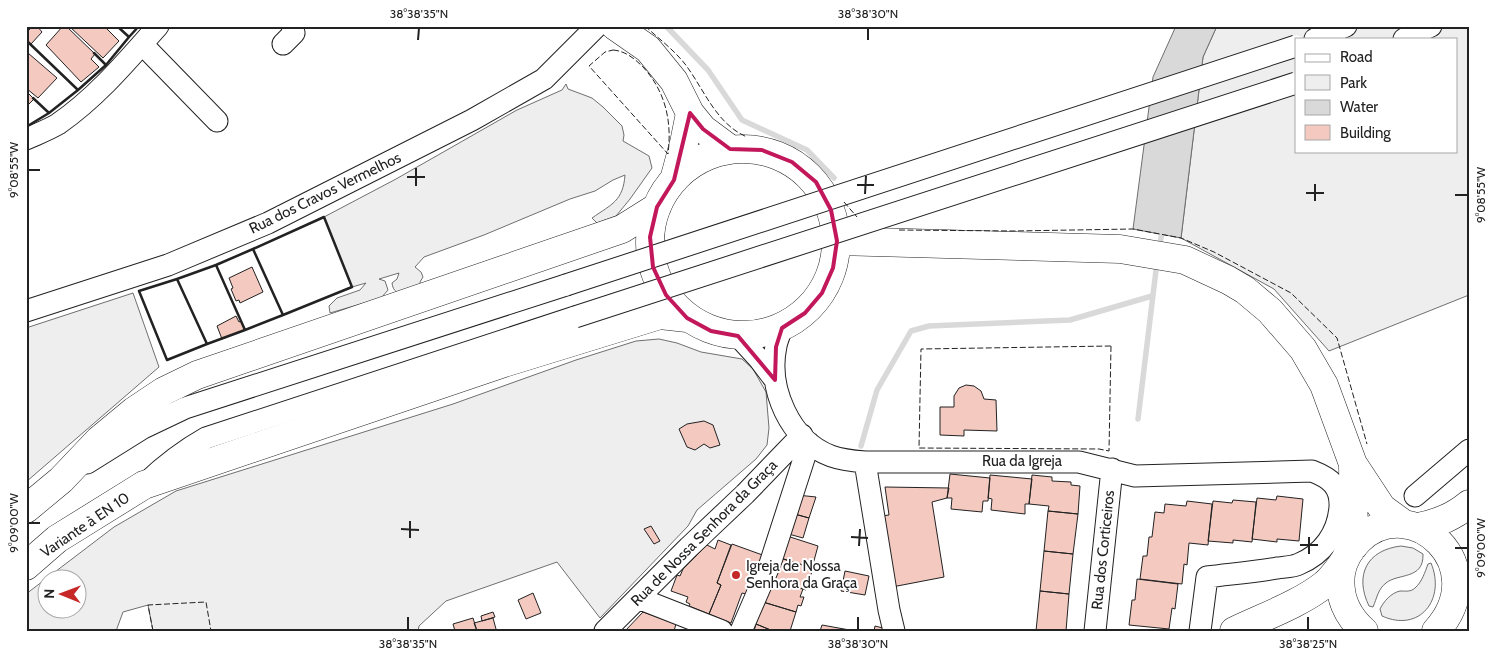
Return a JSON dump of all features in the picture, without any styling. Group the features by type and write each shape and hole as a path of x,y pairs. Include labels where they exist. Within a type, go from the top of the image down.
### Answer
{"main road":[{"path":"615,26 648,49 674,81 690,113 703,129 730,149"},
{"path":"674,180 699,159 730,149 762,150 792,162 816,182 831,210 837,241 833,268 822,293 805,313 782,328 760,335 738,336 711,331 687,318 666,295 653,267 650,237 657,207 674,180 690,113"},
{"path":"26,510 61,480 99,440 134,411 164,391 197,375 622,229 657,207"},
{"path":"837,241 1120,249 1183,259 1245,290 1270,311 1294,338 1311,362 1324,385 1353,464 1382,508 1411,526 1430,533 1440,540 1448,550 1458,574 1458,586 1451,610"},
{"name":"Variante à EN 10","path":"26,566 57,539 144,485 522,357 660,314 687,318"},
{"path":"1353,464 1350,552 1342,572 1340,586 1348,614 1364,631"},
{"path":"1234,631 1311,593 1325,584 1364,536 1376,529 1390,525 1435,524 1457,514 1469,504"}],"street":[{"path":"26,139 57,125 87,101 108,82 158,26"},
{"name":"Rua dos Cravos Vermelhos","path":"26,311 168,265 268,223 472,120 544,79 597,26"},
{"path":"1317,38 1346,26"},
{"path":"1406,38 1431,26"},
{"path":"142,44 217,121"},
{"path":"61,480 143,428 186,408 1295,46"},
{"path":"144,485 169,461 185,449 206,438 1295,83"},
{"name":"Rua da Igreja","path":"782,328 776,346 775,380 782,409 805,439 830,456 865,462 1079,462 1135,476 1312,471 1326,476 1335,486 1340,502 1339,515 1331,538 1319,553 1298,565 1207,577 1200,631"},
{"name":"Rua da Igreja","path":"738,336 760,359 775,380"},
{"path":"741,631 770,564 805,439"},
{"name":"Rua de Nossa Senhora da Graça","path":"605,631 689,547 805,439"},
{"path":"1415,496 1469,450"},
{"path":"865,462 894,631"},
{"name":"Rua dos Corticeiros","path":"1094,631 1112,470"},
{"path":"638,598 722,631"}],"highlighted area":[{"path":"690,113 703,129 730,149 762,150 792,162 816,182 831,210 837,241 833,268 822,293 805,313 782,328 776,347 775,380 738,336 711,331 687,318 666,295 653,267 650,237 657,207 674,180"}],"green space":[{"path":"1217,26 1469,26 1469,295 1329,351 1274,289 1181,238 1203,57"},
{"path":"566,84 568,89 592,98 603,107 622,126 623,141 649,156 652,168 616,216 597,223 592,218 611,205 619,196 624,184 625,175 595,191 570,199 484,235 424,257 415,267 421,272 423,277 420,282 421,286 403,292 396,291 392,283 397,279 399,273 379,279 385,281 388,290 381,298 330,313 329,306 337,298 360,290 366,283 352,287 324,217 396,179 517,110 562,90"},
{"path":"133,293 159,367 26,482 26,328"},
{"path":"659,339 677,343 701,352 742,359 753,369 766,392 769,428 767,445 756,459 697,510 688,526 600,618 557,562 446,601 419,626 418,631 153,631 148,605 123,612 116,631 26,631 26,594 38,585 38,620 88,620 88,570 58,570 114,527 176,491 453,404 576,360 636,341"},
{"path":"1401,546 1413,548 1423,554 1419,568 1415,572 1391,580 1383,585 1373,607 1369,606 1363,584 1367,566 1380,553 1389,548"},
{"path":"1431,563 1435,576 1435,589 1432,600 1426,609 1418,616 1408,620 1396,620 1382,616 1380,609 1386,600 1397,592 1410,591 1417,586 1428,564"}],"water":[{"path":"1176,26 1217,26 1203,57 1181,238 1133,229 1153,77"}],"building":[{"path":"33,26 37,26 42,32 31,44 26,40 26,33"},
{"path":"63,26 66,26 95,54 91,59 99,67 81,82 46,45"},
{"path":"69,26 104,26 119,41 103,58"},
{"path":"28,53 57,78 38,98 26,88"},
{"path":"26,91 34,99 26,107"},
{"path":"252,267 263,292 240,303 239,300 236,301 229,278"},
{"path":"236,316 239,322 241,321 245,330 222,339 217,326"},
{"path":"966,385 974,386 981,391 984,399 996,400 997,431 964,430 964,436 940,435 940,407 954,407 954,396 959,388"},
{"path":"704,421 713,425 720,445 710,448 704,444 695,450 687,447 679,429 687,424"},
{"path":"950,474 990,478 988,501 983,501 982,512 951,509 952,498 947,498"},
{"path":"990,475 1032,479 1029,504 1025,504 1025,514 991,510 992,499 988,498"},
{"path":"1032,475 1052,477 1052,481 1071,482 1071,485 1080,486 1078,514 1048,511 1049,506 1029,504"},
{"path":"885,487 949,488 947,498 932,502 944,577 892,587 881,516 889,515"},
{"path":"797,495 816,497 809,518 791,513"},
{"path":"1277,496 1303,499 1299,541 1277,539 1277,542 1252,539 1257,498 1276,500"},
{"path":"1233,500 1256,502 1252,542 1233,540 1233,543 1208,541 1213,501 1232,503"},
{"path":"1187,501 1212,504 1208,545 1189,543 1187,565 1184,564 1182,584 1140,579 1143,556 1147,556 1149,537 1152,537 1155,512 1164,513 1165,504 1186,506"},
{"path":"1048,511 1078,514 1073,554 1044,551"},
{"path":"791,513 809,518 803,538 785,533"},
{"path":"651,526 660,541 654,544 644,529"},
{"path":"784,535 818,546 812,568 777,557"},
{"path":"718,540 731,545 717,583 721,585 709,614 689,606 690,604 686,602 688,597 671,591 677,575 680,576 683,569 707,545 715,549"},
{"name":"Igreja de Nossa Senhora da Graça","path":"732,544 768,557 764,567 757,565 746,594 742,593 731,623 709,614 721,585 717,583"},
{"path":"1044,551 1073,554 1069,594 1040,591"},
{"path":"777,557 813,568 806,590 770,579"},
{"path":"845,571 869,576 865,595 841,591"},
{"path":"770,579 803,589 800,597 804,597 801,606 798,605 796,612 763,602"},
{"path":"1137,579 1178,584 1175,609 1172,608 1169,629 1129,625 1132,600 1135,600"},
{"path":"1040,591 1069,594 1066,631 1036,631"},
{"path":"533,593 541,613 526,619 518,600"},
{"path":"763,602 796,612 790,631 773,631 756,624"},
{"path":"493,612 495,617 482,621 481,616"},
{"path":"643,612 676,624 674,631 625,631"},
{"path":"473,618 477,631 455,631 453,624"},
{"path":"493,618 496,629 494,631 477,631 474,623"},
{"path":"756,624 773,631 754,631"},
{"path":"822,625 855,631 820,631"},
{"path":"875,626 887,629 887,631 874,631"}],"waterway":[{"path":"666,26 708,70 742,120 807,150 834,178"},
{"path":"1159,248 1163,228"},
{"path":"1138,419 1157,262"},
{"path":"861,446 877,390 911,331 929,326 1070,320 1152,296"}],"fence":[{"path":"645,26 685,64 727,124 747,137"},
{"path":"613,50 625,53 636,61 643,67 657,87 666,108 668,119 668,154 589,66 605,52 613,50"},
{"path":"844,202 857,217"},
{"path":"899,230 1133,229 1181,238 1214,252 1291,293 1337,338 1367,444"},
{"path":"1111,346 1109,451 1099,449 919,448 921,349 1111,346"},
{"path":"153,631 148,605 206,602 211,631"}],"wall":[{"path":"117,26 129,37 139,26"},
{"path":"94,53 106,65 129,37"},
{"path":"28,42 78,90 106,65"},
{"path":"33,98 49,113 78,90"},
{"path":"26,127 49,113"},
{"path":"324,217 352,287 283,315 253,249 324,217"},
{"path":"253,249 283,315 245,330 216,265 253,249"},
{"path":"216,265 245,330 207,344 177,279 216,265"},
{"path":"177,279 207,344 167,360 139,291 177,279"}],"place":[{"name":"Igreja de Nossa Senhora da Graça","path":"736,575"}]}
